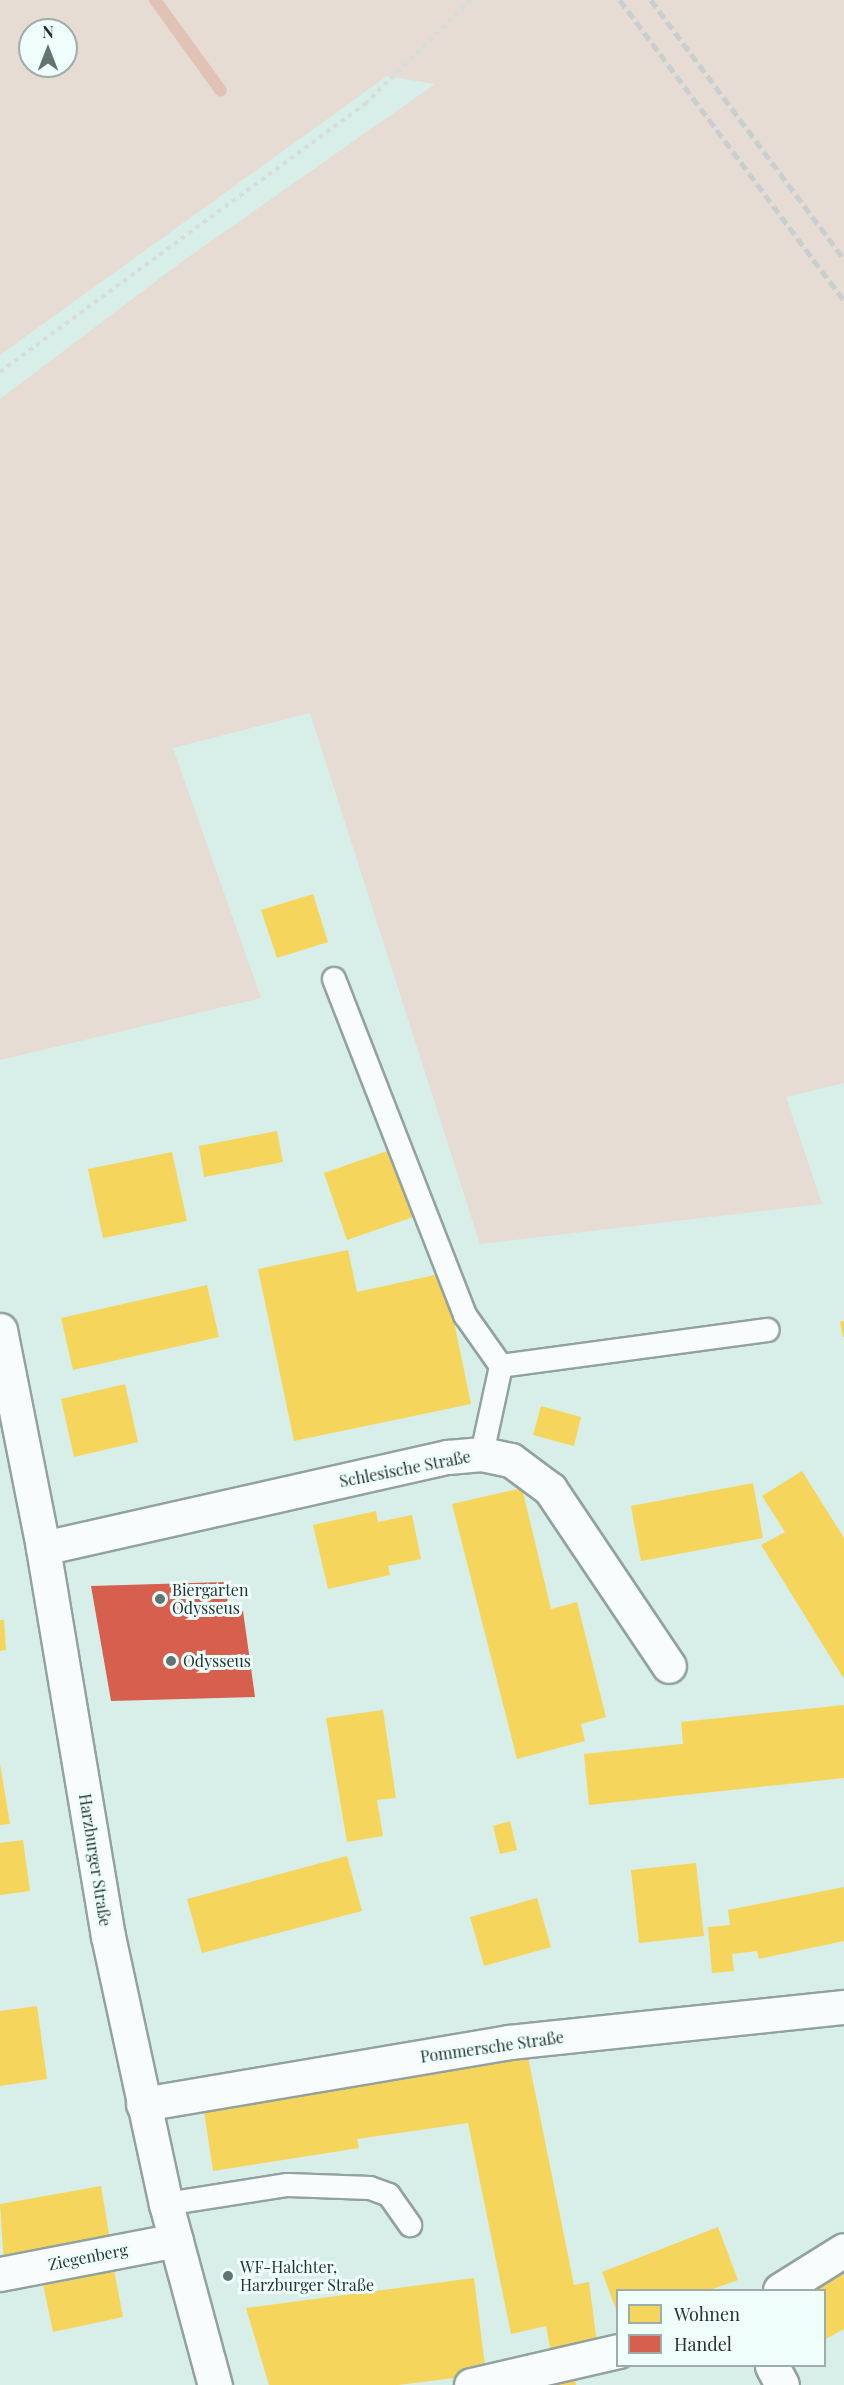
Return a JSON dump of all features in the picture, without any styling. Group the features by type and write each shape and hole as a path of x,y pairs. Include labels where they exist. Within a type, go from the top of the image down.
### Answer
{"street":[{"name":"Harzburger Straße","path":"0,1330 43,1548 108,1936 166,2204 215,2385"},
{"name":"Schlesische Straße","path":"43,1548 448,1457 482,1454 511,1460 550,1489 669,1666"},
{"name":"Pommersche Straße","path":"143,2104 509,2042 844,2007"},
{"name":"Ziegenberg","path":"0,2274 176,2240"},
{"path":"782,2289 844,2250"},
{"path":"471,2385 616,2351"},
{"path":"773,2367 782,2385"}],"lane":[{"path":"334,979 465,1315 501,1366 482,1454"},
{"path":"501,1366 768,1330"},
{"path":"166,2204 288,2185 370,2188 389,2195 410,2225"}],"path":[{"path":"0,372 365,104 471,0"}],"shaded area":[{"path":"0,0 844,0 844,1083 786,1097 822,1204 480,1244 310,713 173,748 261,998 0,1060 0,399 180,263 435,84 387,76 0,355"}],"building: Wohnen":[{"path":"313,894 328,942 277,958 261,910"},
{"path":"277,1131 283,1162 204,1177 199,1146"},
{"path":"393,1149 416,1216 347,1240 324,1173"},
{"path":"172,1152 187,1221 103,1238 88,1169"},
{"path":"348,1250 357,1292 444,1273 471,1404 294,1441 258,1269"},
{"path":"207,1285 219,1337 73,1370 61,1318"},
{"path":"844,1321 844,1337 843,1337 840,1322"},
{"path":"125,1384 138,1442 74,1457 61,1399"},
{"path":"541,1406 581,1417 574,1446 533,1435"},
{"path":"802,1471 844,1538 844,1679 761,1545 785,1532 762,1496"},
{"path":"753,1483 763,1538 641,1561 631,1506"},
{"path":"522,1488 551,1609 577,1602 606,1717 581,1724 585,1741 517,1759 452,1504"},
{"path":"376,1511 378,1522 412,1515 421,1559 388,1566 390,1575 328,1589 313,1525"},
{"path":"0,1620 4,1620 6,1650 0,1651"},
{"path":"844,1705 844,1778 589,1805 584,1754 683,1744 681,1722"},
{"path":"383,1710 396,1798 377,1800 383,1836 347,1842 326,1718"},
{"path":"0,1764 10,1824 0,1825"},
{"path":"510,1821 517,1850 500,1854 493,1826"},
{"path":"23,1840 30,1891 0,1895 0,1843"},
{"path":"347,1856 362,1911 202,1953 187,1899"},
{"path":"696,1863 704,1936 639,1943 631,1870"},
{"path":"844,1887 844,1941 759,1959 757,1951 732,1954 734,1971 712,1973 708,1927 730,1925 728,1910"},
{"path":"537,1898 551,1947 484,1966 470,1917"},
{"path":"37,2006 47,2079 0,2086 0,2011"},
{"path":"527,2052 574,2285 589,2282 597,2343 551,2353 546,2326 511,2334 468,2123 357,2139 359,2148 213,2171 203,2105"},
{"path":"101,2186 111,2246 4,2265 0,2204"},
{"path":"718,2227 738,2280 713,2289 616,2289 616,2309 602,2272"},
{"path":"844,2262 844,2329 826,2339 826,2289 793,2289"},
{"path":"114,2270 123,2317 53,2332 43,2284"},
{"path":"474,2278 486,2374 398,2385 269,2385 246,2308"},
{"path":"574,2375 576,2385 534,2385"}],"building: Handel":[{"path":"225,1582 229,1611 243,1611 255,1697 111,1701 91,1586"}],"waterway":[{"path":"155,0 221,91"}],"railway":[{"path":"620,0 844,301"},
{"path":"651,0 844,259"}],"place":[{"name":"Biergarten Odysseus","path":"160,1599"},
{"name":"Odysseus","path":"171,1661"},
{"name":"WF-Halchter, Harzburger Straße","path":"228,2276"}]}
